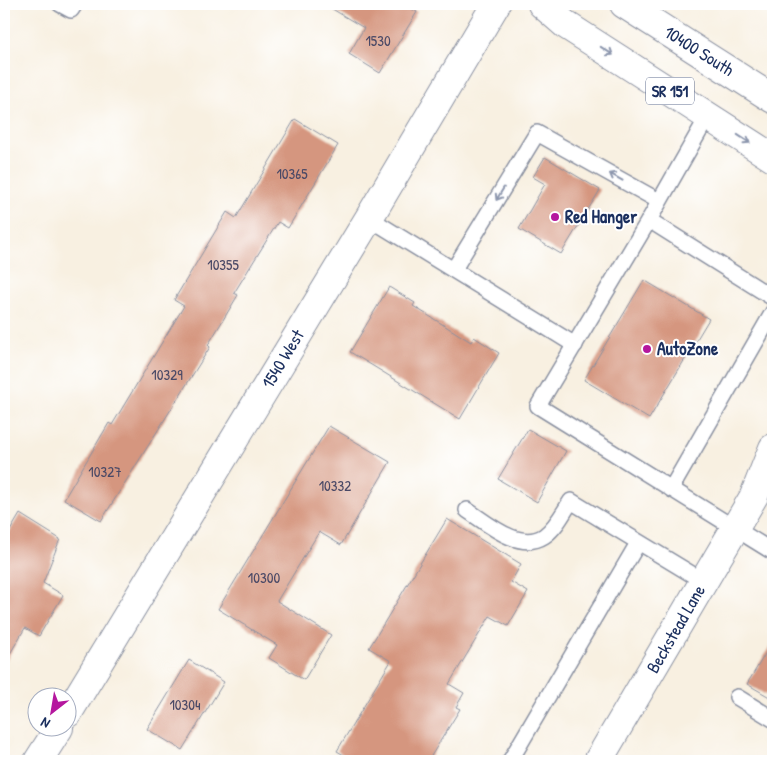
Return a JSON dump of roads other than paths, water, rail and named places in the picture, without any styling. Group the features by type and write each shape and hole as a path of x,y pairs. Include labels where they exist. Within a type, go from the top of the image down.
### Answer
{"street":[{"name":"1540 West","path":"78,697 369,218 496,4"},
{"name":"SR 151","path":"542,4 566,25 773,158"},
{"name":"10400 South","path":"624,4 773,99"},
{"name":"Beckstead Lane","path":"598,761 754,496 773,448"},
{"name":"Beckstead Lane","path":"754,496 773,475"},
{"path":"38,761 53,738"}],"lane":[{"path":"60,4 71,10 75,4"},
{"path":"708,116 650,220 538,406 773,552"},
{"path":"454,269 537,133 659,201"},
{"path":"369,218 575,345"},
{"path":"650,220 773,298"},
{"path":"671,489 773,312"},
{"path":"467,510 510,537 527,541 544,536 554,526 570,501 703,581"},
{"path":"510,761 638,543"},
{"path":"737,697 773,719"}],"place":[{"name":"Red Hanger","path":"555,217"},
{"name":"AutoZone","path":"647,349"}]}
